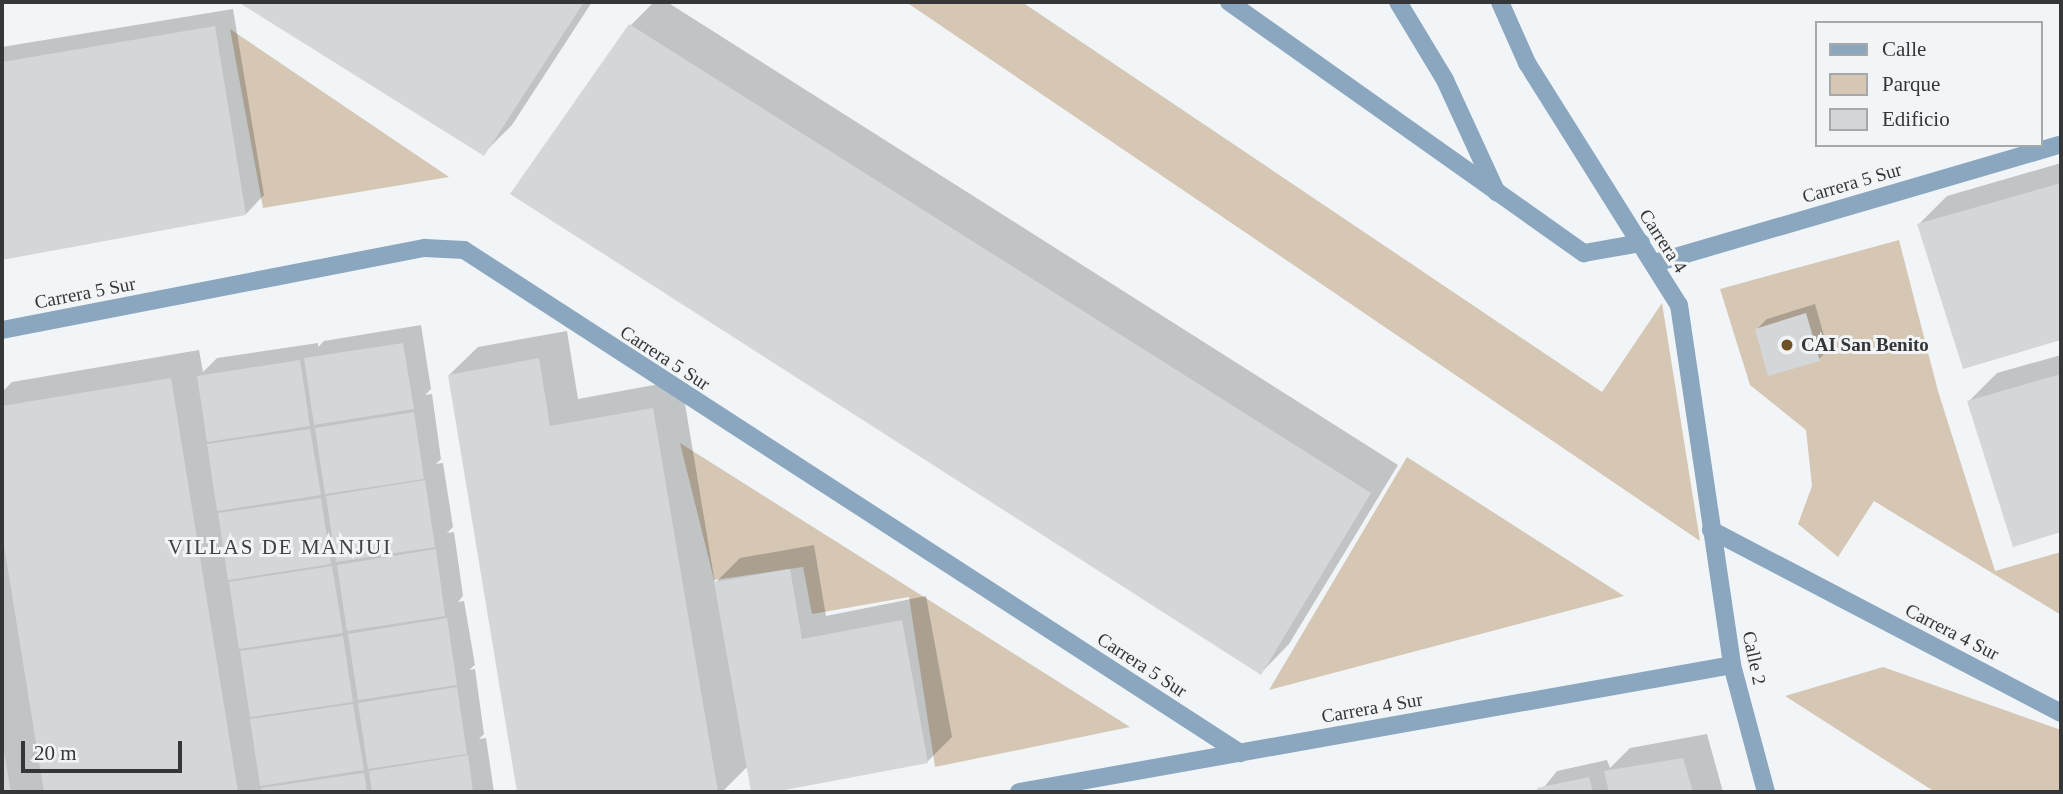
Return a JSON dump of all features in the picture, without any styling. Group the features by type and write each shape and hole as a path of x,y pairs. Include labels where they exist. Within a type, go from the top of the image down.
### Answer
{"street":[{"path":"1229,2 1498,196 1584,253 1641,243"},
{"path":"1398,2 1445,80 1498,196"},
{"name":"Carrera 4","path":"1500,2 1527,63 1655,263 1679,306 1711,530"},
{"name":"Carrera 5 Sur","path":"1655,263 2061,144"},
{"name":"Carrera 5 Sur","path":"2,330 425,248 464,250 1240,753"},
{"name":"Calle 2","path":"1711,530 1732,665 1766,792"},
{"name":"Carrera 4 Sur","path":"1711,530 2061,713"},
{"name":"Carrera 4 Sur","path":"1019,792 1732,665"}],"green space":[{"path":"906,2 1022,2 1602,392 1662,303 1700,541"},
{"path":"230,29 449,177 263,208"},
{"path":"1899,240 1938,391 1995,571 2061,552 2061,615 1874,501 1838,557 1798,524 1812,486 1806,430 1750,385 1720,289"},
{"path":"680,443 1130,727 935,767 909,597 812,614 803,567 714,580"},
{"path":"1407,457 1624,596 1269,690"},
{"path":"1883,667 2061,730 2061,792 1935,792 1785,696"}],"building":[{"path":"238,2 584,2 484,156"},
{"path":"629,24 1371,493 1261,675 510,194"},
{"path":"215,26 246,215 2,260 2,62"},
{"path":"2061,183 2061,340 1963,369 1917,224"},
{"name":"CAI San Benito","path":"1806,313 1820,361 1768,376 1755,329"},
{"path":"403,343 414,409 314,425 304,358"},
{"path":"539,358 550,426 653,408 718,792 517,792 448,375"},
{"path":"300,360 310,426 207,442 197,376"},
{"path":"2061,374 2061,532 2013,547 1967,401"},
{"path":"171,378 238,792 44,792 2,533 2,406"},
{"path":"414,412 424,479 325,494 315,428"},
{"path":"310,429 321,495 217,511 207,444"},
{"path":"425,480 435,547 336,562 326,496"},
{"path":"321,498 331,564 228,580 218,513"},
{"path":"436,549 445,616 347,631 337,565"},
{"path":"332,566 343,633 239,649 229,582"},
{"path":"790,569 802,639 902,620 928,763 774,792 751,792 714,582"},
{"path":"447,618 457,685 358,700 348,634"},
{"path":"343,636 353,702 250,717 240,651"},
{"path":"457,687 467,754 368,769 358,703"},
{"path":"353,704 364,770 260,786 250,719"},
{"path":"3,746 11,792 2,792"},
{"path":"468,755 473,792 372,792 369,771"},
{"path":"1683,758 1693,792 1609,792 1604,771"},
{"path":"364,773 367,792 262,792 261,788"},
{"path":"1589,777 1593,792 1538,792 1537,788"}],"place":[{"name":"CAI San Benito","path":"1787,345"}],"district":[{"name":"VILLAS DE MANJUI","path":"280,547"}]}
